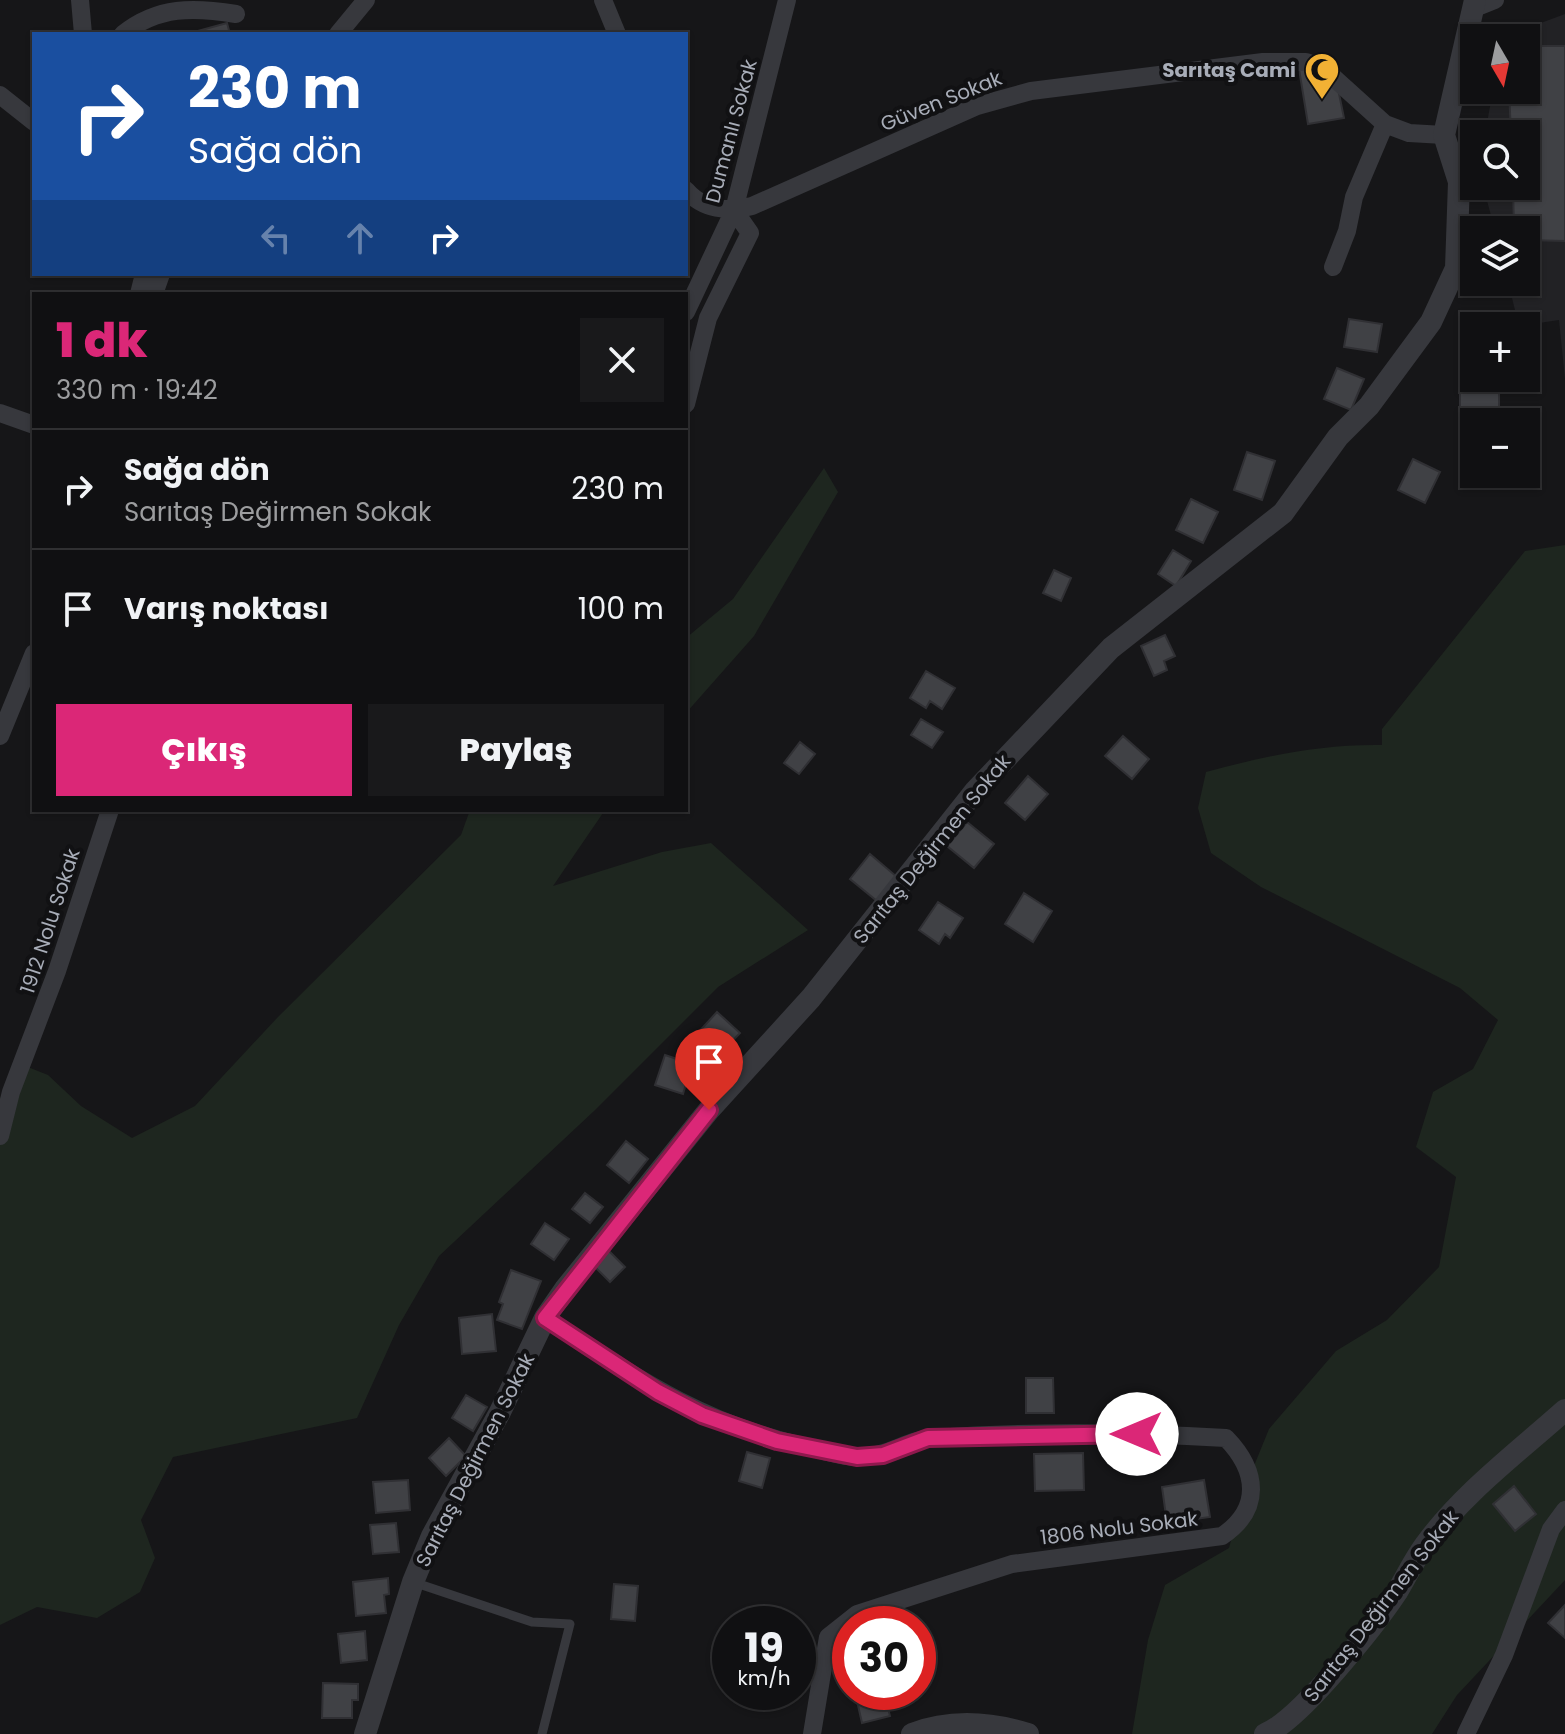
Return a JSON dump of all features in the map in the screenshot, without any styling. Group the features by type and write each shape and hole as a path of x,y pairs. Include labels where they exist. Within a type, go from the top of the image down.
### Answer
{"street":[{"path":"80,0 83,32"},
{"path":"340,32 366,0"},
{"path":"603,0 616,32"},
{"name":"Dumanlı Sokak","path":"688,308 734,210 787,0"},
{"path":"1444,135 1482,3"},
{"path":"125,32 139,21 171,10 204,9 236,14"},
{"name":"Güven Sokak","path":"734,210 752,206 977,106 1031,91 1263,62 1306,62 1323,68 1385,124 1409,133 1444,135"},
{"path":"0,95 32,120"},
{"path":"1333,267 1347,231 1354,197 1385,124"},
{"name":"Sarıtaş Değirmen Sokak","path":"365,1734 413,1582 432,1536 500,1412 545,1318 709,1110 811,998 975,791 1111,648 1283,513 1338,437 1369,406 1431,322 1456,268 1459,182 1452,151 1444,135"},
{"path":"688,192 695,201 734,210 750,233 723,282 708,318 688,396"},
{"path":"0,413 32,424"},
{"path":"0,736 32,658"},
{"name":"1912 Nolu Sokak","path":"0,1136 11,1092 57,971 109,812"},
{"name":"1806 Nolu Sokak","path":"545,1318 658,1392 702,1415 777,1441 857,1457 883,1455 928,1438 982,1434 1168,1434 1226,1438 1241,1454 1249,1471 1250,1500 1241,1523 1222,1536 1012,1564 857,1614 828,1637 812,1734"},
{"name":"Sarıtaş Değirmen Sokak","path":"1265,1734 1275,1730 1305,1704 1395,1595 1425,1544 1467,1499 1565,1410"},
{"path":"1466,1734 1504,1655 1551,1529 1565,1510"},
{"path":"912,1734 947,1724 975,1723 1000,1725 1028,1734"}],"lane":[{"path":"413,1582 532,1622 570,1624 542,1734"}],"shaded area":[{"path":"1565,14 1565,379 1559,320 1540,323 1540,312 1516,312 1512,296 1540,296 1540,216 1491,216 1487,200 1540,200 1540,120 1488,120 1490,104 1540,104 1538,24"},
{"path":"824,468 838,492 754,636 688,711 688,636 733,599"},
{"path":"1565,545 1565,1580 1457,1695 1432,1734 1132,1734 1148,1640 1165,1585 1229,1548 1247,1483 1269,1429 1336,1351 1387,1320 1439,1267 1456,1177 1416,1147 1433,1092 1473,1069 1498,1020 1460,988 1261,887 1211,853 1198,808 1206,772 1293,752 1382,745 1382,729 1525,551"},
{"path":"469,812 604,812 553,886 662,852 711,843 808,930 718,987 594,1111 439,1256 399,1325 357,1418 173,1457 141,1520 155,1558 140,1592 97,1618 37,1607 0,1625 0,1099 15,1062 48,1075 81,1106 132,1138 195,1106 277,1018 461,835"}],"building":[{"path":"227,23 229,32 194,32"},
{"path":"1540,46 1565,46 1565,241 1540,240 1540,216 1514,216 1513,200 1540,200 1540,120 1510,120 1510,104 1540,104"},
{"name":"Sarıtaş Cami","path":"1299,69 1326,73 1337,84 1344,118 1308,124"},
{"path":"1349,319 1382,324 1377,352 1344,347"},
{"path":"1337,368 1364,379 1351,410 1324,399"},
{"path":"1460,392 1499,392 1499,408 1460,408"},
{"path":"1247,452 1275,461 1262,500 1234,490"},
{"path":"1413,459 1440,472 1425,503 1398,490"},
{"path":"1191,499 1218,512 1203,543 1176,530"},
{"path":"1173,550 1191,561 1176,586 1158,574"},
{"path":"1054,570 1071,578 1061,601 1043,593"},
{"path":"1165,635 1175,656 1164,661 1167,670 1154,676 1141,646"},
{"path":"926,671 955,688 942,709 930,701 926,708 910,698"},
{"path":"921,719 943,732 932,748 911,735"},
{"path":"1123,736 1149,759 1132,779 1105,756"},
{"path":"800,742 815,754 799,774 784,763"},
{"path":"1028,776 1048,794 1025,820 1005,803"},
{"path":"967,822 994,844 974,868 947,846"},
{"path":"870,854 897,877 877,901 850,879"},
{"path":"1024,893 1052,911 1033,942 1005,924"},
{"path":"938,902 963,918 950,938 945,934 939,944 919,930"},
{"path":"717,1012 740,1033 717,1057 695,1036"},
{"path":"665,1055 692,1064 683,1094 655,1085"},
{"path":"626,1141 648,1159 629,1183 607,1165"},
{"path":"585,1193 603,1207 590,1223 572,1209"},
{"path":"545,1223 569,1239 554,1260 531,1244"},
{"path":"608,1250 625,1267 610,1282 593,1265"},
{"path":"511,1270 541,1281 522,1329 497,1320 503,1304 499,1302"},
{"path":"492,1314 496,1351 462,1354 459,1318"},
{"path":"1026,1378 1053,1378 1054,1413 1026,1413"},
{"path":"466,1395 487,1407 473,1431 452,1418"},
{"path":"449,1438 466,1456 446,1476 429,1458"},
{"path":"747,1452 770,1458 762,1488 739,1481"},
{"path":"1083,1453 1084,1490 1035,1491 1034,1454"},
{"path":"408,1480 410,1510 376,1513 373,1482"},
{"path":"1204,1480 1210,1517 1167,1523 1162,1487"},
{"path":"1514,1486 1536,1514 1515,1531 1493,1504"},
{"path":"396,1523 399,1552 373,1554 370,1525"},
{"path":"388,1578 389,1594 384,1595 386,1613 356,1616 353,1582"},
{"path":"614,1584 638,1586 635,1621 611,1619"},
{"path":"1565,1605 1565,1638 1548,1623"},
{"path":"365,1631 367,1660 341,1663 338,1634"},
{"path":"323,1683 358,1684 358,1700 352,1700 352,1718 322,1718"},
{"path":"859,1710 888,1710 890,1716 862,1723"}],"place":[{"name":"Sarıtaş Cami","path":"1322,101"}],"route":[{"path":"709,1110 545,1318 658,1392 702,1415 777,1441 857,1457 883,1455 928,1438 982,1434 1137,1434"}]}
